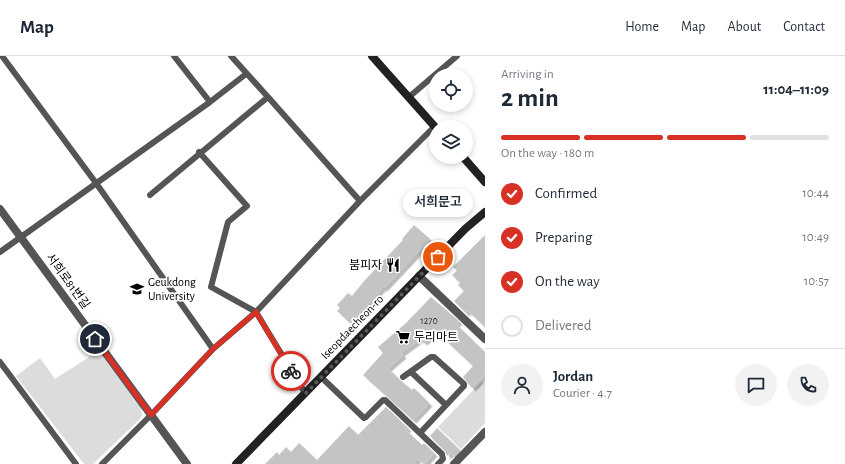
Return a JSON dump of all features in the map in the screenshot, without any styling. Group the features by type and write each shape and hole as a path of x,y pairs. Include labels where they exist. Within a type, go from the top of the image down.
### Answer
{"main road":[{"path":"372,56 429,120"},
{"path":"468,164 485,182"},
{"name":"Iseopdaecheon-ro","path":"236,464 465,229 485,212"}],"street":[{"name":"서희로81번길","path":"0,209 187,464"},
{"path":"419,276 485,339"},
{"path":"454,464 485,432"}],"lane":[{"path":"2,56 96,183 213,349"},
{"path":"174,56 210,102"},
{"path":"230,56 268,96 360,201"},
{"path":"409,98 457,56"},
{"path":"0,252 210,102 246,74"},
{"path":"150,195 199,152 268,96"},
{"path":"102,464 151,415 213,349 256,312 360,201 429,133"},
{"path":"199,152 247,206 228,222 212,287 256,312 305,394"},
{"path":"403,377 431,357 434,357 463,383 464,386 420,433"},
{"path":"0,362 76,464"},
{"path":"411,372 446,405"},
{"path":"321,377 363,417 366,417 385,400 443,456 438,464"}],"shaded area":[{"path":"100,350 141,407 142,416 93,464 84,464 16,376 40,358 55,379"},
{"path":"482,381 485,384 485,423 461,449 438,427"}],"building":[{"path":"414,225 430,239 350,323 337,311 340,308 337,305 348,293 352,296 364,281 403,240 402,239"},
{"path":"485,235 485,327 468,311 466,313 454,301 464,291 458,285 460,283 452,275 457,271 453,267"},
{"path":"431,297 459,321 456,324 485,352 485,375 472,388 463,377 473,366 438,333 437,334 434,332 424,342 420,339 401,353 403,355 388,368 412,390 414,388 429,403 413,420 363,375 383,353 378,347 406,323"},
{"path":"386,407 408,428 406,430 422,445 424,443 434,453 424,464 418,459 413,464 265,464 277,452 279,455 286,447 291,452 299,443 317,460 349,426 358,435"},
{"path":"437,428 460,450 454,456 450,453 447,456 445,451 430,436"}],"way so far":[{"path":"291,371 305,394 438,257"}],"place":[{"name":"서희문고","path":"438,257"},
{"name":"붐피자","path":"393,265"},
{"name":"Geukdong University","path":"137,289"},
{"name":"두리마트","path":"403,337"}],"route":[{"path":"95,339 151,415 213,349 256,312 291,371"}]}
